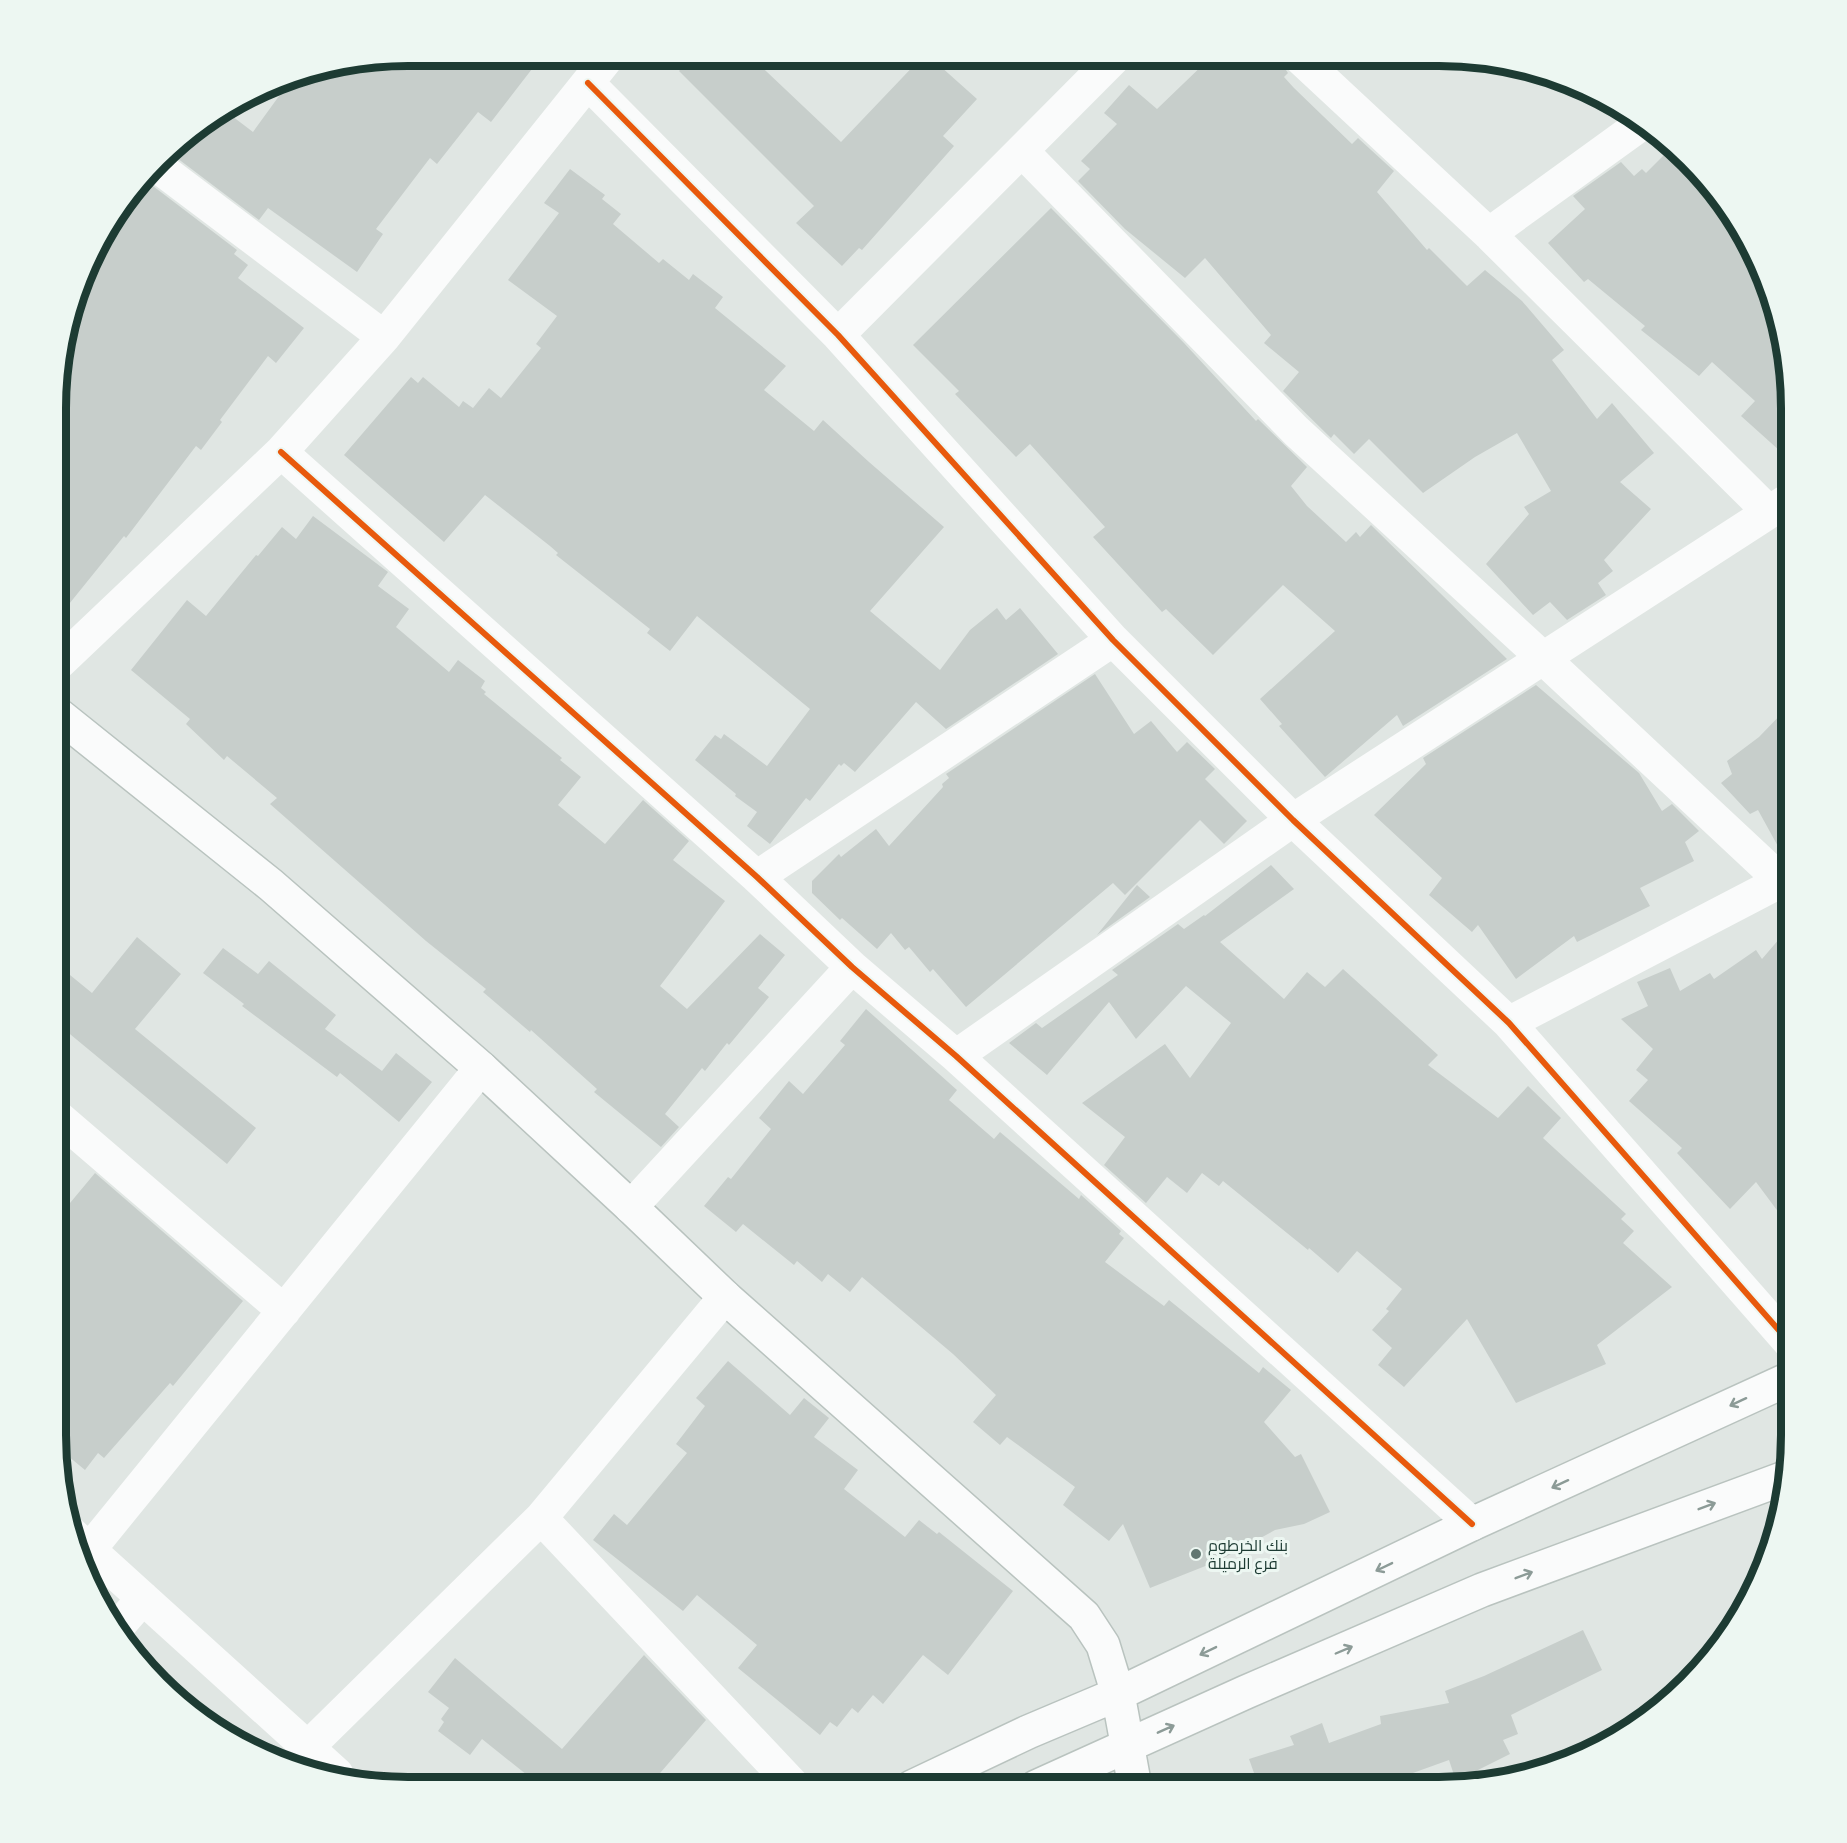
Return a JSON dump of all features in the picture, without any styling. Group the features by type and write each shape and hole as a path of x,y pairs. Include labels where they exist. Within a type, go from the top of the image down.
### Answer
{"street":[{"path":"66,656 281,452 384,337 601,66"},
{"path":"838,335 1106,66"},
{"path":"956,1056 1293,820 1780,505 1309,66"},
{"path":"588,83 838,335 1113,640 1293,820 1509,1023 1781,1333"},
{"path":"1489,234 1635,128"},
{"path":"1022,151 1296,431 1781,876"},
{"path":"162,170 384,337"},
{"path":"281,452 757,877 852,967 956,1056 1472,1524"},
{"path":"757,877 1113,640"},
{"path":"66,721 271,885 481,1068 631,1207 724,1298 1084,1616 1104,1645 1118,1694 1133,1777"},
{"path":"1509,1023 1781,886"},
{"path":"631,1207 852,967"},
{"path":"82,1538 284,1311 481,1068"},
{"path":"66,1124 284,1311"},
{"path":"309,1746 541,1518 724,1298"},
{"path":"933,1777 1029,1732 1118,1694 1472,1524 1781,1383"},
{"path":"1062,1777 1482,1590 1778,1481"},
{"path":"541,1518 786,1777"},
{"path":"84,1544 330,1768"},
{"path":"122,1623 143,1598"},
{"path":"1029,1732 1043,1777"}],"building":[{"path":"534,66 491,122 478,112 437,164 430,158 376,229 383,234 357,272 268,208 259,220 176,157 231,116 253,132 284,89 332,75 336,78 341,73 386,67"},
{"path":"684,66 761,66 841,142 913,66 940,66 977,99 943,136 954,146 862,250 859,248 842,266 796,223 814,206 679,71"},
{"path":"1202,66 1283,66 1288,73 1284,77 1352,144 1358,138 1394,171 1377,192 1427,250 1429,248 1467,286 1485,270 1522,301 1564,350 1552,360 1597,419 1612,403 1654,453 1620,482 1651,509 1604,560 1613,571 1598,583 1606,595 1567,620 1550,602 1533,615 1486,564 1529,514 1524,507 1551,491 1517,433 1475,457 1423,493 1369,439 1354,454 1334,434 1331,438 1283,391 1299,372 1264,343 1271,335 1205,258 1185,278 1125,229 1078,181 1090,169 1081,161 1117,124 1104,113 1129,85 1157,109"},
{"path":"1666,153 1681,166 1710,200 1746,257 1763,298 1774,341 1780,386 1781,452 1741,416 1755,401 1712,362 1699,376 1641,330 1645,326 1588,279 1584,282 1548,243 1585,209 1573,196 1621,162 1634,176 1642,169 1646,173"},
{"path":"570,169 605,195 602,199 621,214 613,224 659,263 663,259 689,280 693,274 723,297 715,308 786,366 764,390 814,431 823,420 944,527 870,611 940,670 970,630 997,608 1006,620 1020,608 1058,654 946,729 916,702 855,772 844,763 841,766 839,764 810,801 806,798 770,844 747,826 757,812 735,796 736,794 695,760 715,735 721,739 724,734 767,766 810,709 697,616 670,651 647,633 650,629 556,555 558,553 550,546 485,495 444,542 344,455 411,377 418,383 423,377 459,407 463,401 473,408 489,388 501,398 541,348 536,344 557,316 508,280 559,213 544,203"},
{"path":"150,184 237,250 234,254 248,265 238,278 304,328 276,363 268,356 220,420 222,422 201,450 196,446 126,538 124,536 66,608 66,408 73,341 84,298 101,257 124,218"},
{"path":"1051,208 1184,343 1256,421 1258,419 1307,467 1291,486 1307,506 1346,542 1356,532 1360,537 1371,525 1507,659 1403,726 1397,715 1325,777 1279,726 1282,724 1260,699 1335,631 1283,585 1213,655 1166,609 1162,612 1093,537 1105,527 1030,444 1016,457 955,394 959,391 913,345"},
{"path":"313,516 388,572 378,586 409,609 396,627 449,672 458,660 485,681 481,688 486,692 484,694 562,758 560,760 581,777 558,805 605,844 643,800 689,841 673,860 725,901 660,986 687,1009 760,934 785,955 758,988 769,997 705,1071 702,1068 665,1114 679,1127 661,1147 594,1092 597,1089 531,1030 530,1032 483,992 486,989 426,941 270,804 277,798 227,756 224,760 186,724 190,719 131,670 187,600 206,616 282,527 296,539"},
{"path":"1095,674 1134,734 1151,721 1177,752 1187,742 1215,769 1205,779 1247,821 1224,844 1200,820 1125,895 1113,883 966,1007 933,969 930,972 909,947 905,950 891,933 877,949 842,918 840,920 812,893 812,881 839,854 841,857 876,829 889,846 943,787 942,784 949,778 946,774"},
{"path":"1536,685 1639,773 1662,811 1672,804 1699,831 1685,842 1694,861 1640,888 1650,906 1577,942 1574,936 1516,979 1478,925 1472,932 1429,895 1442,878 1374,815 1426,764 1423,758"},
{"path":"1781,714 1781,852 1758,810 1750,814 1721,783 1732,774 1727,761 1759,737"},
{"path":"1271,865 1294,889 1220,942 1284,999 1307,972 1325,987 1343,969 1438,1055 1428,1065 1498,1118 1528,1086 1561,1118 1543,1138 1626,1214 1621,1219 1634,1231 1623,1243 1672,1287 1597,1345 1606,1364 1516,1403 1467,1319 1404,1387 1378,1365 1392,1348 1372,1330 1389,1311 1386,1309 1402,1289 1357,1251 1338,1273 1223,1181 1219,1186 1202,1173 1187,1193 1167,1177 1146,1203 1104,1165 1125,1137 1082,1103 1165,1044 1190,1078 1231,1023 1186,986 1136,1039 1109,1002 1047,1075 1009,1043 1036,1023 1042,1028 1118,975 1112,970 1178,924 1184,929 1205,916"},
{"path":"1137,885 1150,897 1097,935"},
{"path":"137,937 181,974 135,1029 256,1128 227,1164 66,1031 66,972 92,993"},
{"path":"1781,937 1781,1216 1756,1182 1730,1209 1677,1153 1682,1148 1629,1101 1648,1080 1636,1070 1653,1049 1621,1019 1648,1006 1637,982 1670,968 1680,991 1710,973 1714,979 1756,950 1762,959"},
{"path":"223,948 258,974 269,961 336,1015 325,1029 382,1071 396,1053 432,1082 399,1122 340,1073 337,1077 242,1006 244,1004 203,973"},
{"path":"866,1009 957,1090 949,1100 994,1139 1000,1132 1079,1199 1081,1195 1121,1231 1119,1234 1124,1238 1105,1262 1164,1306 1169,1300 1259,1373 1263,1367 1291,1390 1264,1422 1295,1457 1301,1454 1330,1512 1304,1524 1275,1530 1218,1561 1150,1588 1123,1524 1109,1541 1063,1505 1075,1487 1007,1437 1000,1445 973,1422 996,1395 953,1354 862,1277 850,1292 828,1274 822,1282 797,1261 794,1265 743,1224 736,1232 704,1206 728,1177 731,1179 771,1129 759,1118 789,1081 803,1094 845,1045 840,1041"},
{"path":"95,1173 243,1301 173,1386 170,1383 104,1458 98,1453 85,1470 67,1455 66,1199 70,1203"},
{"path":"728,1361 790,1415 804,1398 829,1418 814,1437 858,1470 844,1489 905,1537 919,1520 937,1534 939,1532 1013,1591 948,1675 923,1655 883,1704 873,1695 858,1713 852,1708 837,1727 830,1722 820,1735 738,1668 757,1645 697,1595 683,1611 593,1540 614,1514 627,1525 687,1453 676,1444 705,1406 696,1398"},
{"path":"1583,1630 1602,1670 1511,1715 1518,1734 1503,1740 1510,1754 1467,1775 1454,1776 1449,1760 1402,1777 1255,1777 1249,1759 1294,1745 1290,1736 1322,1723 1329,1743 1381,1724 1380,1716 1449,1703 1445,1691 1484,1676"},
{"path":"644,1655 706,1720 657,1777 530,1777 482,1739 470,1755 438,1731 444,1722 441,1719 449,1708 428,1692 455,1658 562,1749"}],"cycle path":[{"path":"588,83 838,335 1113,640 1293,820 1509,1023 1781,1333"},
{"path":"281,452 757,877 852,967 956,1056 1472,1524"}],"place":[{"name":"بنك الخرطوم فرع الرميلة","path":"1196,1554"}]}
